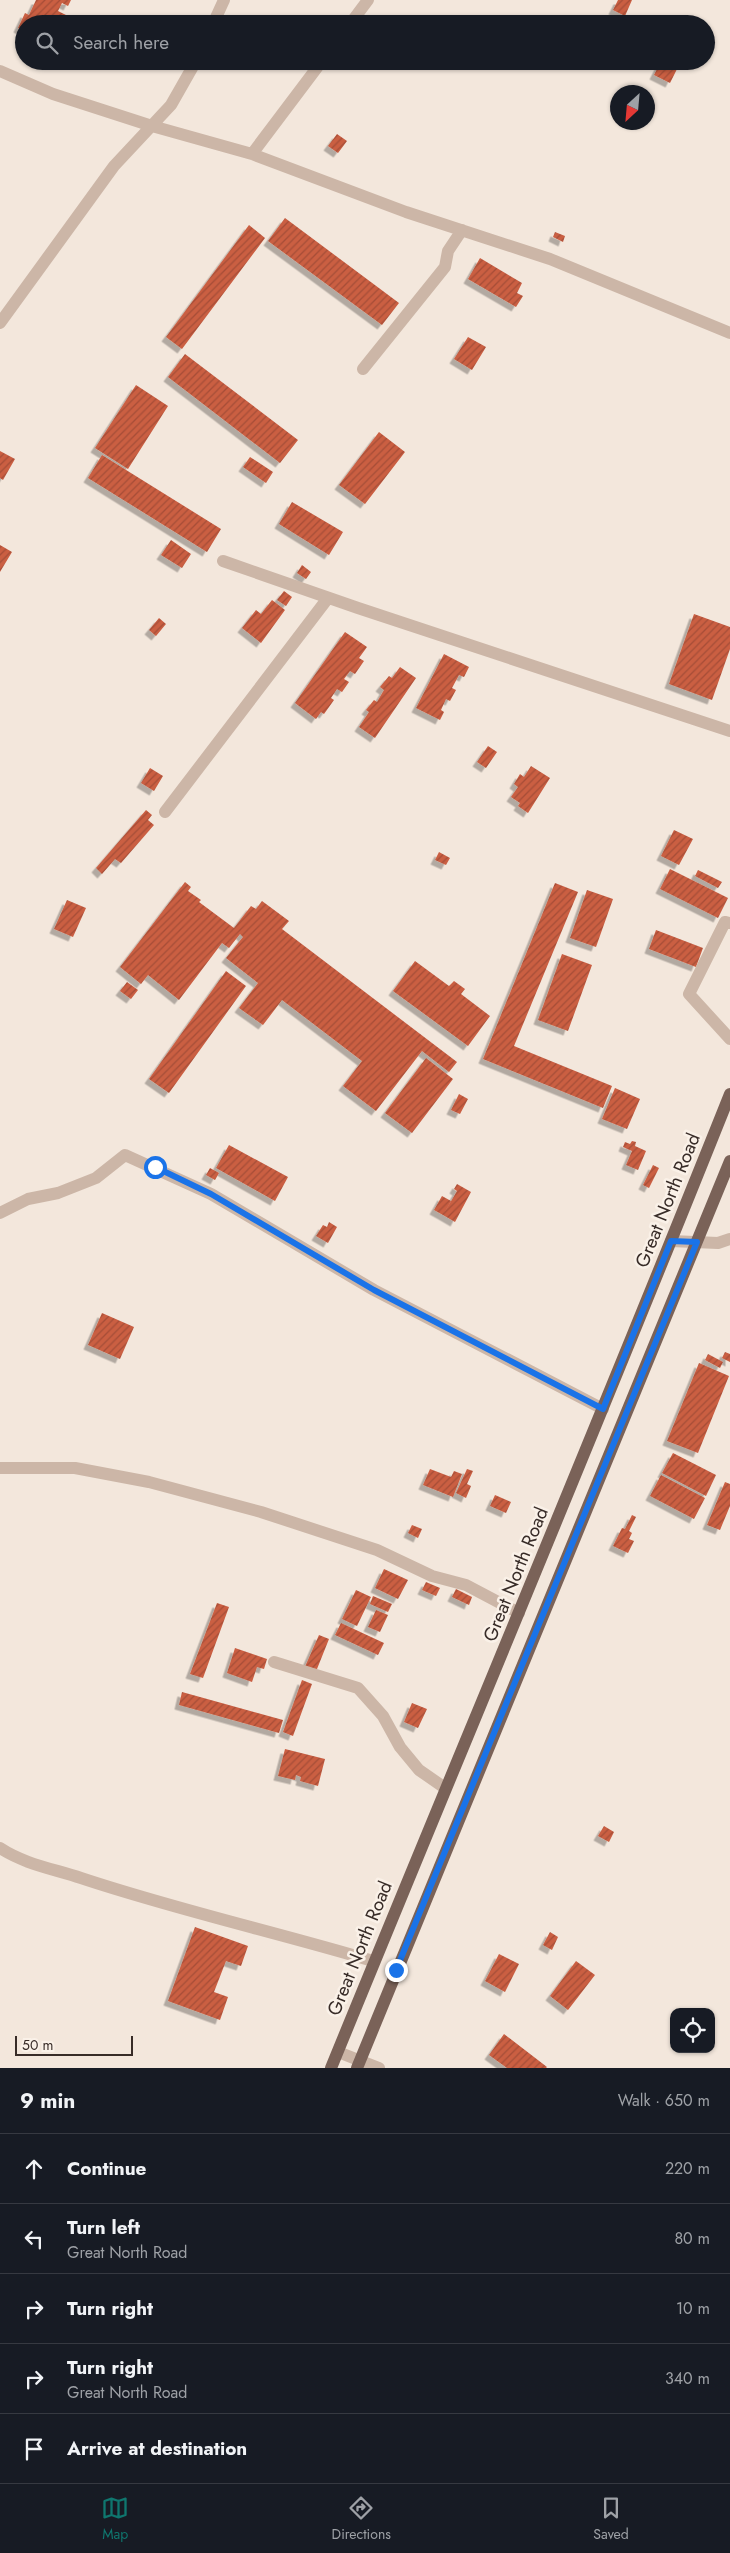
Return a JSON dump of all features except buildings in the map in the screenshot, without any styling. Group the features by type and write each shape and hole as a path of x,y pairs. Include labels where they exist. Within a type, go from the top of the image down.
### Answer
{"main road":[{"name":"Great North Road","path":"331,2068 373,1961 603,1409 730,1094"},
{"path":"359,2064 730,1161"}],"street":[{"path":"217,15 224,0"},
{"path":"357,15 368,0"},
{"path":"0,323 114,166 171,105 191,70"},
{"path":"252,154 315,70"},
{"path":"0,71 53,94 152,126 252,154 406,212 550,259 730,333"},
{"path":"362,369 445,267 448,251 462,230"},
{"path":"223,561 328,598 730,730"},
{"path":"165,812 328,598"},
{"path":"730,923 725,922 689,994 730,1039"},
{"path":"0,1212 28,1199 58,1194 96,1178 125,1154 211,1194 374,1290 603,1409"},
{"path":"671,1241 718,1242 730,1239"},
{"path":"0,1468 75,1468 150,1482 261,1512 377,1550 432,1576 466,1585 519,1613"},
{"path":"274,1662 358,1688 383,1716 400,1747 419,1770 445,1788"},
{"path":"0,1848 43,1868 373,1961"},
{"path":"338,2052 359,2064 379,2068"}],"route":[{"path":"155,1167 211,1194 374,1290 603,1409 671,1241 697,1242 626,1418 396,1970"}]}
